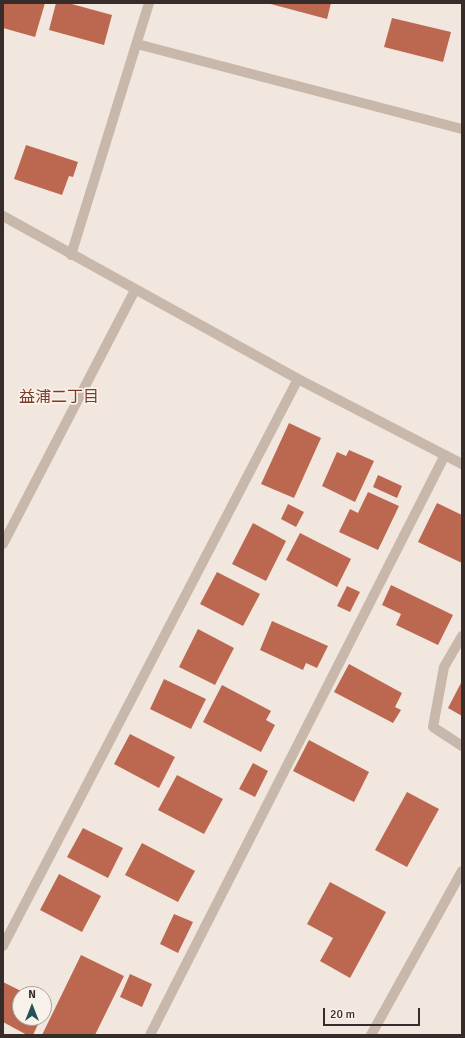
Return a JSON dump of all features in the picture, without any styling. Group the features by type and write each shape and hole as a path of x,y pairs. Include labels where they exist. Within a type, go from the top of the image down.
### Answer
{"street":[{"path":"71,255 149,3"},
{"path":"137,44 461,126"},
{"path":"3,216 71,255 298,379 462,464"},
{"path":"3,544 135,290"},
{"path":"3,946 298,379"},
{"path":"150,1035 445,455"},
{"path":"462,636 444,667 432,727 462,746"},
{"path":"371,1035 462,871"}],"building":[{"path":"3,3 45,3 35,37 3,28"},
{"path":"56,3 68,3 112,15 104,45 49,30"},
{"path":"267,3 331,3 327,19"},
{"path":"392,18 451,32 443,62 384,47"},
{"path":"26,145 78,162 73,177 69,176 62,195 14,179"},
{"path":"289,423 321,438 294,498 261,484"},
{"path":"349,450 374,461 355,502 322,486 337,452 346,456"},
{"path":"378,475 402,486 397,498 373,487"},
{"path":"368,492 399,506 378,550 339,532 350,509 358,513"},
{"path":"437,503 462,515 462,563 418,542"},
{"path":"288,504 304,512 296,527 281,519"},
{"path":"253,523 286,541 266,581 232,564"},
{"path":"300,533 351,559 337,587 286,560"},
{"path":"217,572 260,594 243,626 200,604"},
{"path":"391,585 453,615 438,645 396,625 401,614 382,605"},
{"path":"347,586 360,592 350,612 337,606"},
{"path":"272,621 328,646 317,668 306,663 303,670 260,650"},
{"path":"198,629 234,648 215,685 179,667"},
{"path":"349,664 402,693 395,707 401,710 393,723 334,692"},
{"path":"164,679 206,699 191,729 150,709"},
{"path":"462,681 462,716 448,708"},
{"path":"222,685 271,711 266,720 275,725 261,752 203,722"},
{"path":"130,734 175,757 159,788 114,764"},
{"path":"309,740 369,772 354,802 293,771"},
{"path":"253,763 268,771 255,797 239,789"},
{"path":"177,775 223,799 204,834 158,810"},
{"path":"407,792 439,809 407,867 375,850"},
{"path":"83,828 123,848 108,878 67,857"},
{"path":"142,843 195,871 178,902 125,875"},
{"path":"59,874 101,896 82,932 40,910"},
{"path":"330,882 386,912 350,978 320,961 333,938 307,924"},
{"path":"174,914 193,922 178,953 160,944"},
{"path":"81,955 124,976 95,1035 42,1035 46,1026 52,1026 52,1014"},
{"path":"130,974 152,984 142,1007 120,997"},
{"path":"3,982 12,986 12,1026 37,1026 33,1035 27,1035 3,1022"}],"district":[{"name":"益浦二丁目","path":"59,398"}]}
